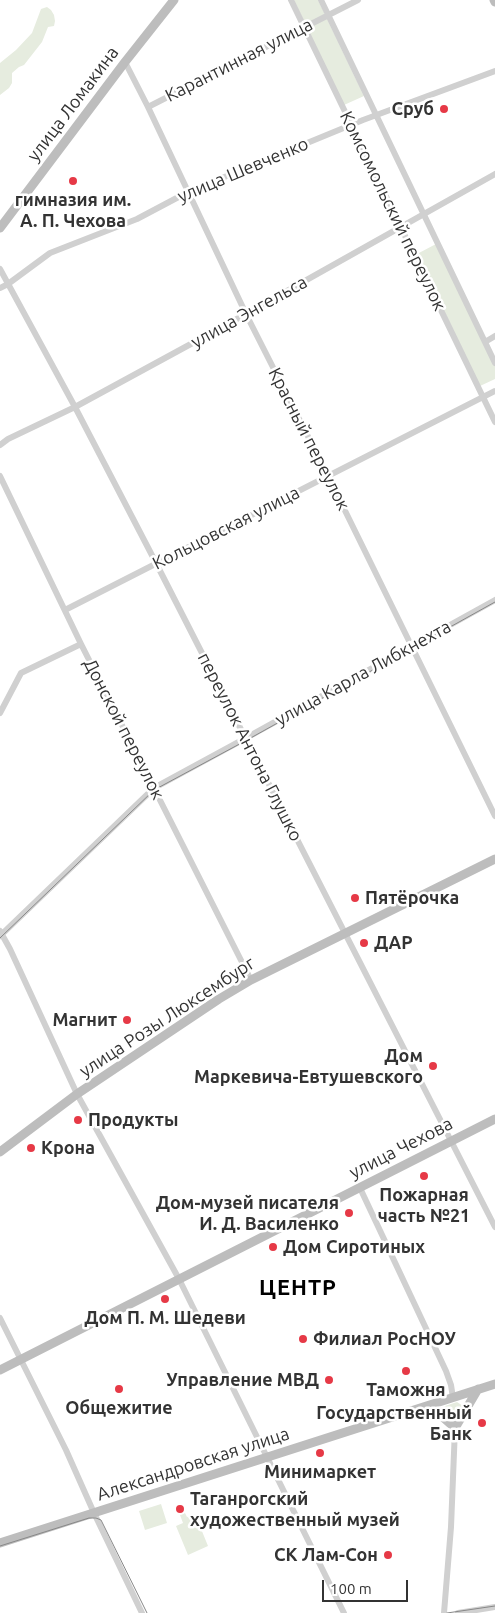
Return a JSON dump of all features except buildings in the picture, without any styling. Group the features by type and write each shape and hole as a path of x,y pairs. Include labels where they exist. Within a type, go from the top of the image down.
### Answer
{"street":[{"name":"улица Ломакина","path":"0,228 174,0"},
{"name":"Комсомольский переулок","path":"291,0 495,422"},
{"name":"Комсомольский переулок","path":"321,0 495,363"},
{"name":"Карантинная улица","path":"148,107 358,0"},
{"name":"Красный переулок","path":"125,62 246,314 495,816"},
{"name":"улица Шевченко","path":"0,288 50,253 137,218 188,192 351,125 495,71"},
{"name":"улица Энгельса","path":"0,444 75,407 246,314 495,174"},
{"name":"переулок Антона Глушко","path":"0,269 75,407 156,563 495,1227"},
{"path":"485,342 495,336"},
{"name":"Кольцовская улица","path":"65,610 495,391"},
{"name":"Донской переулок","path":"0,476 81,644 251,980"},
{"name":"улица Карла Либкнехта","path":"1,933 154,788 495,600"},
{"path":"0,713 21,673 81,644"},
{"name":"улица Розы Люксембург","path":"0,1152 77,1094 218,999 251,980 495,859"},
{"path":"1,933 77,1094 179,1279 344,1613"},
{"name":"улица Чехова","path":"0,1370 495,1119"},
{"path":"360,1188 446,1371 456,1397"},
{"path":"0,1318 66,1450 142,1613"},
{"path":"456,1397 495,1384"},
{"path":"444,1613 451,1526 455,1428 478,1389"},
{"path":"456,1397 465,1399 468,1402 467,1406"},
{"name":"Александровская улица","path":"0,1543 456,1397"},
{"path":"438,1413 436,1408 439,1403"},
{"path":"425,1407 438,1413 455,1428"},
{"path":"458,1613 495,1607"}],"shaded area":[{"path":"294,0 318,0 364,96 344,105"},
{"path":"47,7 54,15 54,26 48,27 42,42 24,65 12,73 12,83 0,95 0,63 32,33 41,9"},
{"path":"436,244 495,366 495,379 480,386 417,254"},
{"path":"457,1402 463,1406 455,1421 442,1410 445,1406"},
{"path":"161,1504 167,1523 145,1530 139,1511"},
{"path":"185,1513 187,1517 195,1514 208,1546 188,1555 176,1526 183,1523 180,1515"}],"tram line":[{"path":"0,938 154,790 495,602"},
{"path":"0,1546 89,1518 101,1520 147,1613"},
{"path":"447,1613 495,1606"}],"place":[{"name":"Сруб","path":"444,109"},
{"name":"гимназия им. А. П. Чехова","path":"73,181"},
{"name":"Пятёрочка","path":"355,898"},
{"name":"ДАР","path":"364,943"},
{"name":"Магнит","path":"127,1020"},
{"name":"Дом Маркевича-Евтушевского","path":"433,1066"},
{"name":"Продукты","path":"78,1120"},
{"name":"Крона","path":"31,1148"},
{"name":"Пожарная часть №21","path":"424,1176"},
{"name":"Дом-музей писателя И. Д. Василенко","path":"349,1213"},
{"name":"Дом Сиротиных","path":"273,1247"},
{"name":"Дом П. М. Шедеви","path":"165,1299"},
{"name":"Филиал РосНОУ","path":"303,1339"},
{"name":"Таможня","path":"406,1371"},
{"name":"Управление МВД","path":"329,1380"},
{"name":"Общежитие","path":"119,1389"},
{"name":"Государственный Банк","path":"482,1423"},
{"name":"Минимаркет","path":"320,1453"},
{"name":"Таганрогский художественный музей","path":"180,1509"},
{"name":"СК Лам-Сон","path":"388,1555"}],"district":[{"name":"ЦЕНТР","path":"298,1288"}]}
